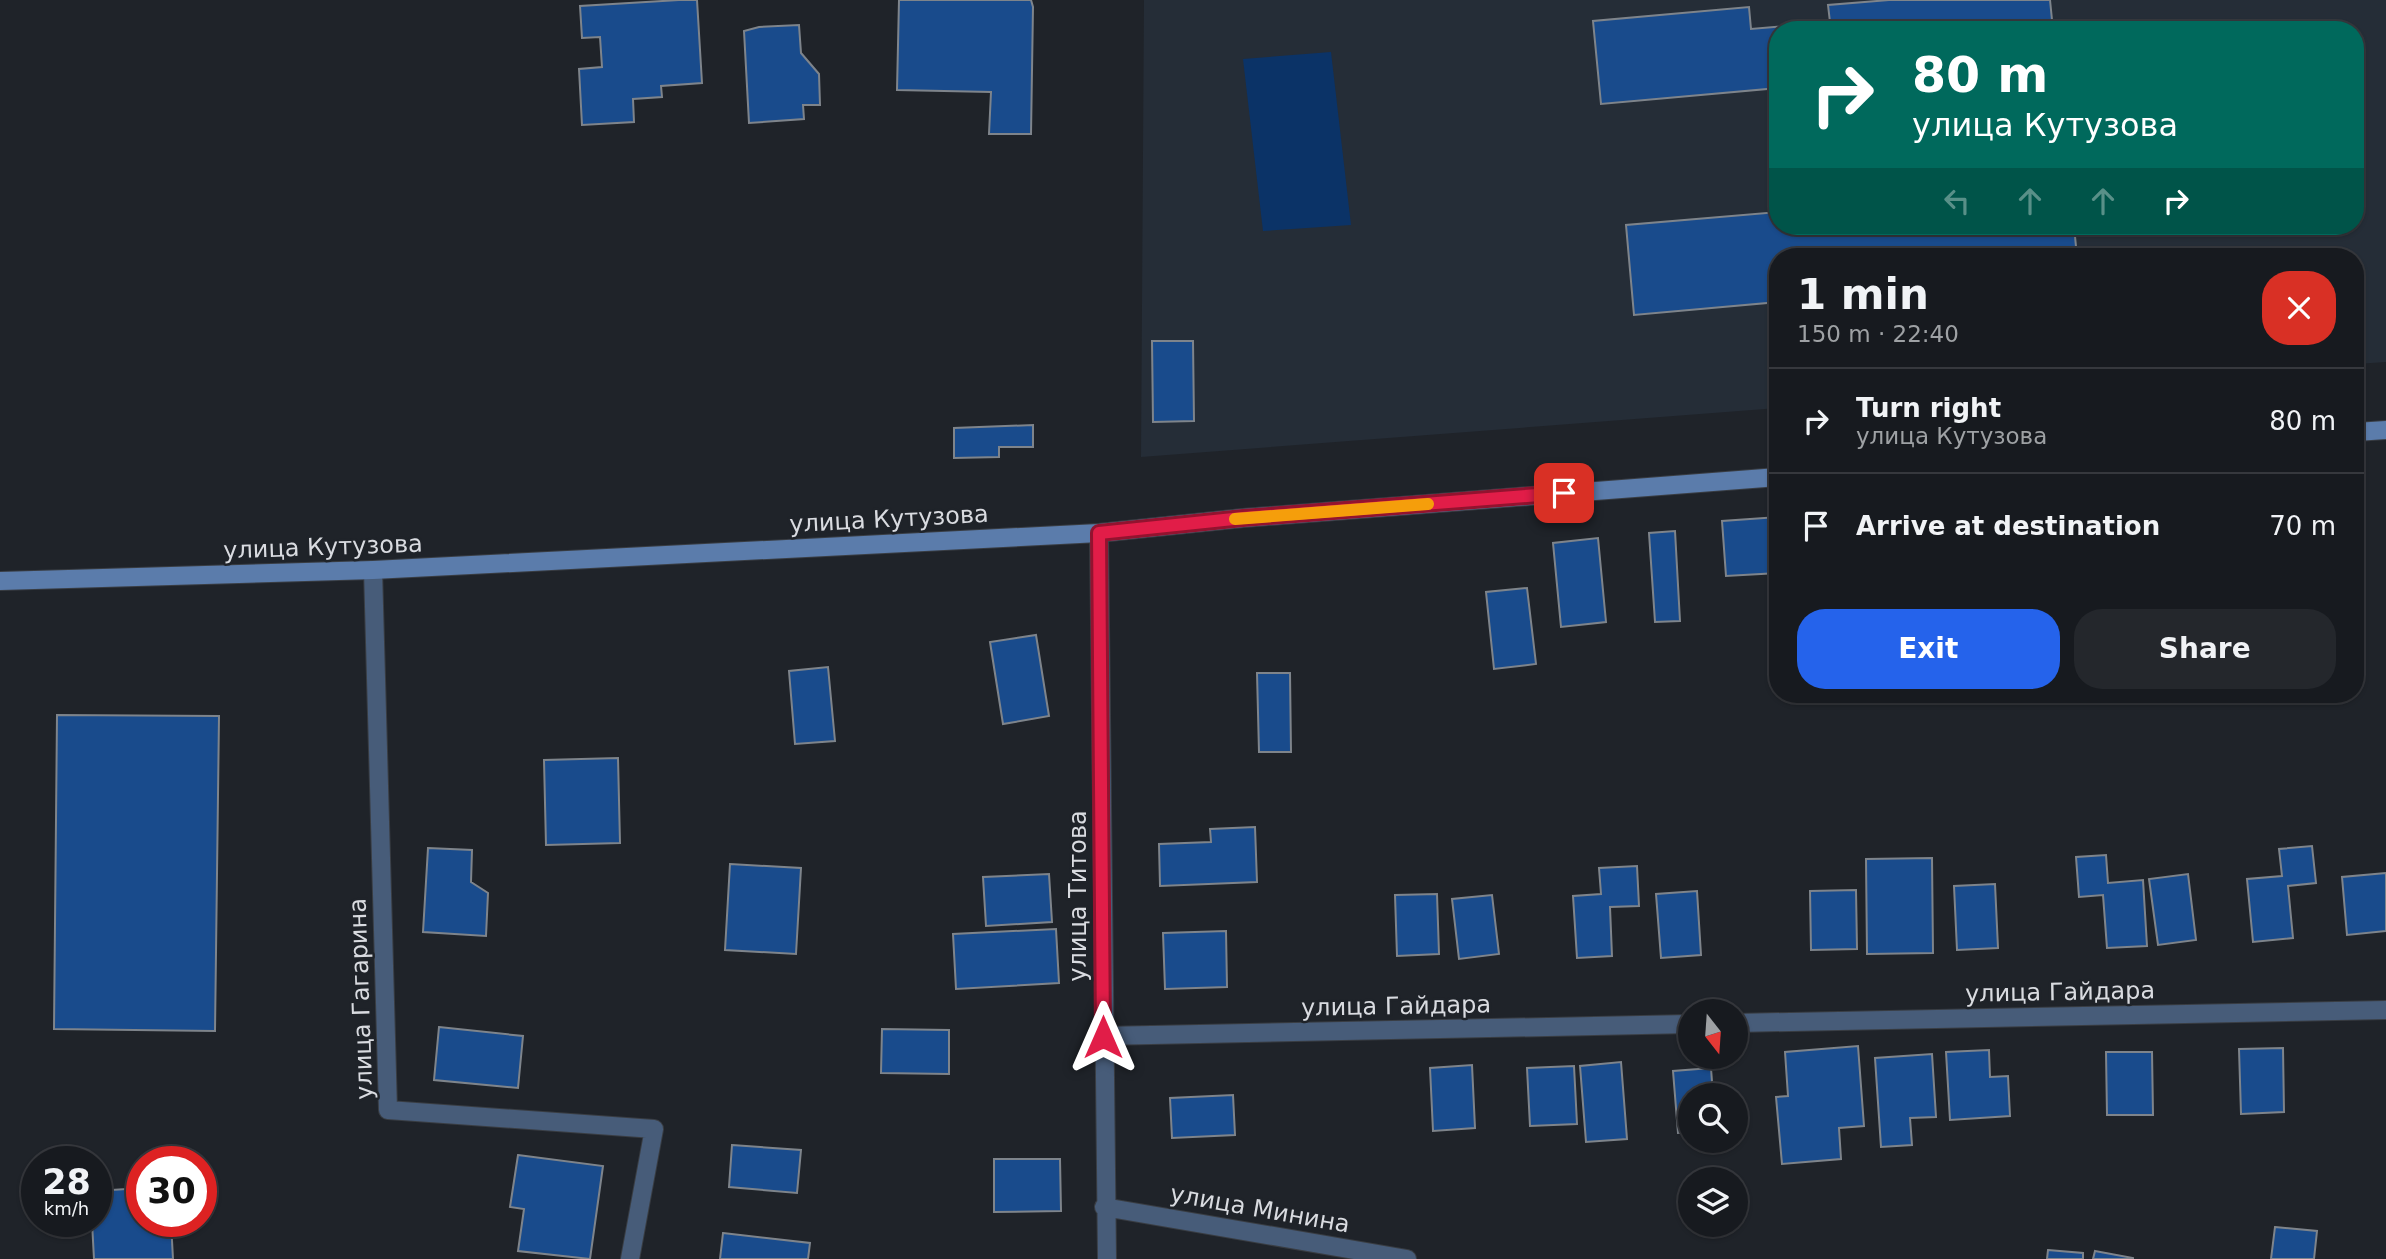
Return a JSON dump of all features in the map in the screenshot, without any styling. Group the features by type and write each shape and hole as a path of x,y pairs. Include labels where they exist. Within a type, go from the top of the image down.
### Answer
{"main road":[{"path":"2364,431 2386,430"},
{"name":"улица Кутузова","path":"0,582 373,570 1099,533 1256,517 1769,478"}],"street":[{"name":"улица Титова","path":"1099,533 1104,1207 1107,1259"},
{"name":"улица Гагарина","path":"373,570 388,1110 654,1129 630,1259"},
{"name":"улица Гайдара","path":"1748,1023 2386,1010"},
{"name":"улица Гайдара","path":"1103,1037 1678,1024"},
{"name":"улица Минина","path":"1104,1207 1407,1259"}],"shaded area":[{"path":"1144,0 2386,0 2386,362 2364,363 2364,248 1769,248 1769,409 1141,457"},
{"path":"1331,52 1351,225 1263,231 1243,59"}],"building":[{"path":"697,0 702,83 661,86 662,97 633,99 634,122 582,125 579,69 602,67 600,37 582,38 580,6"},
{"path":"899,0 1031,0 1031,134 989,134 991,92 897,90"},
{"path":"1889,0 2050,0 2052,21 1830,21 1828,5"},
{"path":"1749,7 1751,29 1769,27 1769,89 1601,104 1593,21"},
{"path":"799,25 801,53 819,74 820,105 803,105 804,119 749,123 744,31 759,27"},
{"path":"1769,213 1769,235 2075,235 2076,248 1769,248 1769,303 1634,315 1626,225"},
{"path":"1152,341 1193,341 1194,421 1153,422"},
{"path":"1033,425 1033,447 999,447 999,457 954,458 954,428"},
{"path":"1769,518 1769,574 1726,576 1722,521"},
{"path":"1675,531 1680,621 1655,622 1649,533"},
{"path":"1598,538 1606,622 1561,627 1553,543"},
{"path":"1527,588 1536,664 1494,669 1486,592"},
{"path":"1036,635 1049,716 1003,724 990,642"},
{"path":"828,667 835,741 795,744 789,671"},
{"path":"1257,673 1290,673 1291,752 1259,752"},
{"path":"57,715 219,716 215,1031 54,1029"},
{"path":"618,758 620,843 546,845 544,760"},
{"path":"1255,827 1257,882 1160,886 1159,844 1211,842 1210,829"},
{"path":"2312,846 2316,883 2288,886 2293,938 2253,942 2247,879 2282,876 2279,849"},
{"path":"428,848 472,850 471,882 488,893 486,936 423,932"},
{"path":"2106,855 2108,883 2143,880 2147,946 2107,948 2103,895 2079,897 2076,857"},
{"path":"1932,858 1933,953 1867,954 1866,859"},
{"path":"730,864 801,868 796,954 725,950"},
{"path":"1637,866 1639,906 1610,907 1612,956 1577,958 1573,896 1601,894 1599,868"},
{"path":"2386,873 2386,931 2347,935 2342,877"},
{"path":"1049,874 1052,922 986,926 983,877"},
{"path":"2188,874 2196,940 2158,945 2149,879"},
{"path":"1995,884 1998,948 1957,950 1954,886"},
{"path":"1856,890 1857,949 1811,950 1810,891"},
{"path":"1697,891 1701,955 1661,958 1656,894"},
{"path":"1437,894 1439,954 1397,956 1395,895"},
{"path":"1492,895 1499,954 1459,959 1452,899"},
{"path":"1056,929 1059,983 956,989 953,934"},
{"path":"1226,931 1227,987 1165,989 1163,933"},
{"path":"439,1027 523,1036 518,1088 434,1080"},
{"path":"882,1029 949,1030 949,1074 881,1073"},
{"path":"1858,1046 1864,1126 1839,1128 1841,1159 1782,1164 1776,1097 1788,1096 1785,1052"},
{"path":"2283,1048 2284,1112 2241,1114 2239,1049"},
{"path":"1989,1050 1990,1077 2008,1076 2010,1116 1950,1120 1946,1052"},
{"path":"2106,1052 2152,1052 2153,1115 2107,1115"},
{"path":"1932,1054 1936,1117 1910,1118 1912,1145 1881,1147 1875,1058"},
{"path":"1621,1062 1627,1139 1586,1142 1580,1066"},
{"path":"1472,1065 1475,1128 1433,1131 1430,1068"},
{"path":"1574,1066 1577,1124 1530,1126 1527,1068"},
{"path":"1711,1069 1712,1083 1678,1083 1678,1133 1673,1071"},
{"path":"1233,1095 1235,1135 1172,1138 1170,1098"},
{"path":"732,1145 801,1150 797,1193 729,1187"},
{"path":"518,1155 603,1166 590,1259 518,1251 524,1209 510,1207"},
{"path":"994,1159 1060,1159 1061,1211 994,1212"},
{"path":"126,1189 126,1237 172,1237 173,1259 94,1259 93,1237 112,1237 112,1190"},
{"path":"2275,1227 2317,1231 2314,1259 2271,1259"},
{"path":"723,1233 810,1243 808,1259 720,1259"},
{"path":"2048,1250 2083,1253 2083,1259 2047,1259"},
{"path":"2095,1251 2133,1258 2133,1259 2093,1259"}],"slow traffic":[{"path":"1235,519 1428,504"}],"route":[{"path":"1103,1037 1099,533 1243,518 1564,493"}]}
